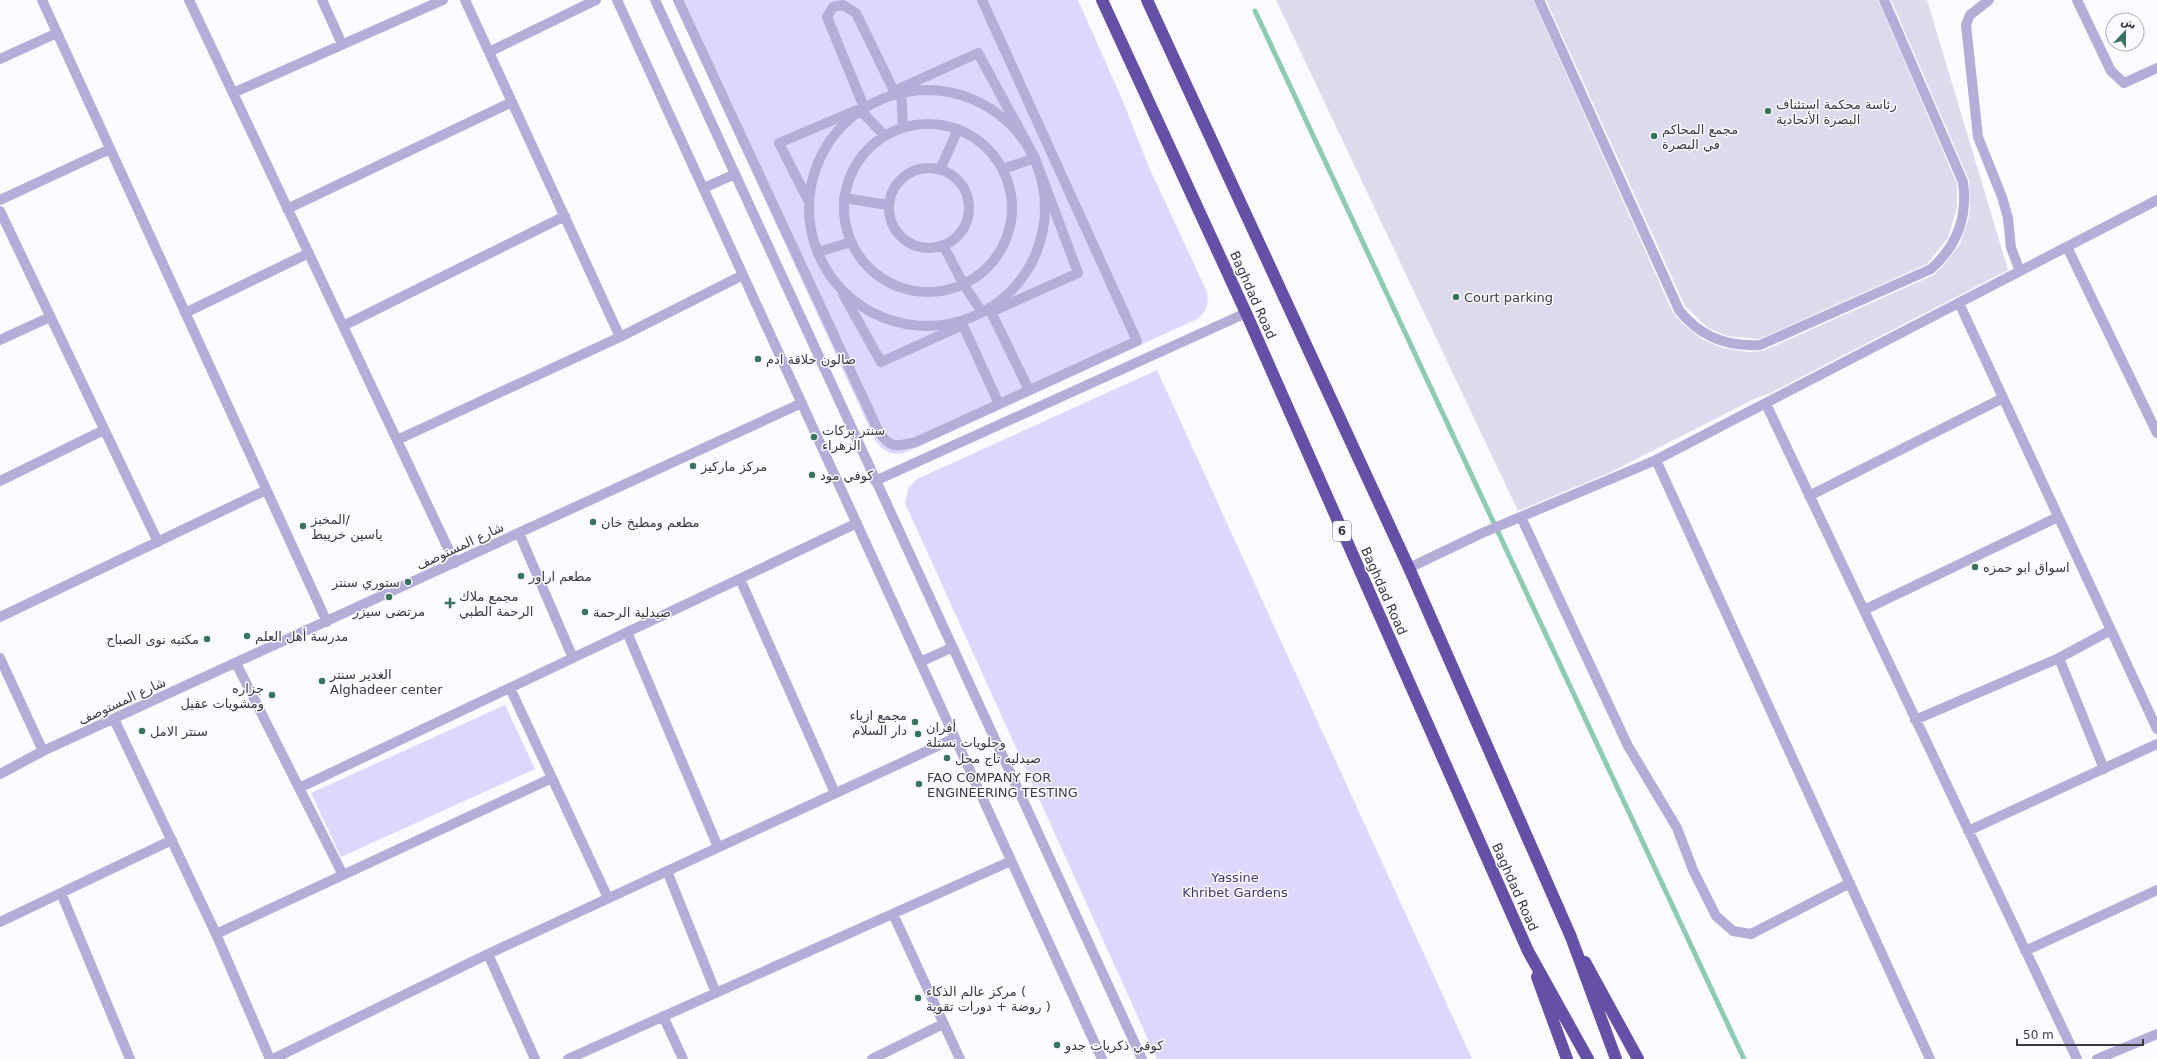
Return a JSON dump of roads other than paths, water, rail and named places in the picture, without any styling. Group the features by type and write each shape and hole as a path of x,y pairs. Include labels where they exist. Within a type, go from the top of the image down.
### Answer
{"highway":[{"name":"Baghdad Road","path":"1102,0 1246,314 1528,951 1588,1059"},
{"name":"Baghdad Road","path":"1147,0 1409,568 1571,937 1616,1059"},
{"path":"1571,937 1638,1059"},
{"path":"1528,951 1548,1010 1567,1059"}],"street":[{"path":"42,0 327,622"},
{"path":"189,0 455,563"},
{"path":"322,0 342,44"},
{"path":"233,93 443,0"},
{"path":"465,0 620,337"},
{"path":"489,52 596,0"},
{"path":"617,0 1102,1059"},
{"path":"655,0 1142,1059"},
{"path":"678,0 879,432 886,442 897,446 916,442 1137,341 982,0"},
{"path":"1539,0 1679,310 1694,326 1707,335 1724,342 1748,346 1760,345 1931,269 1950,249 1957,237 1964,210 1963,182 1884,0"},
{"path":"1989,0 1970,15 1966,24 1977,129 1978,137 2002,197 2008,218 2011,248 2020,271"},
{"path":"2077,0 2111,71 2124,83 2157,68"},
{"path":"885,136 862,109 827,17 833,7 843,5 856,13 894,91 928,90 950,92 972,98 992,109 1009,122 1024,139 1035,158 1043,181 1046,204 1044,227 1038,250 1028,271 1013,289 987,311"},
{"path":"0,59 57,33"},
{"path":"809,202 779,143 862,109 978,53 1035,158 1078,273 987,311 881,362 840,287 827,270 818,252 810,220 809,202 812,179 820,158 831,138 846,121 862,109"},
{"path":"901,90 903,128"},
{"path":"287,209 512,102"},
{"path":"925,124 942,125 958,129 973,136 986,146 1003,169 1011,189 1013,206 1012,222 1008,238 1000,253 990,266 977,277 964,285 947,291 914,291 898,287 883,279 870,269 859,257 851,242 846,227 844,198 849,178 856,163 866,150 885,136 903,128 925,124"},
{"path":"940,170 958,129"},
{"path":"0,200 110,148"},
{"path":"1003,169 1035,158"},
{"path":"926,168 940,170 954,176 960,183 968,201 969,211 963,229 956,237 944,245 930,248 921,247 904,239 892,224 888,205 894,187 907,173 926,168"},
{"path":"704,188 735,174"},
{"path":"844,198 888,205"},
{"path":"1409,568 1480,534 1656,460 2157,200"},
{"path":"0,212 158,542"},
{"path":"343,326 564,216"},
{"path":"818,252 851,242"},
{"path":"944,245 964,285 987,311 1029,390"},
{"path":"2067,246 2157,433"},
{"path":"185,313 309,253"},
{"path":"397,440 620,337 743,275"},
{"path":"840,287 856,302 874,313 894,321 915,325 937,326 962,323"},
{"path":"1959,303 2157,729"},
{"path":"875,481 1246,314"},
{"path":"0,340 50,317"},
{"path":"962,323 999,404"},
{"path":"1809,496 2003,398"},
{"name":"شارع المستوصف","path":"0,774 43,751 802,403"},
{"path":"1766,404 2077,1059"},
{"path":"0,481 104,430"},
{"path":"1656,460 1930,1059"},
{"path":"0,617 266,490"},
{"path":"1521,517 1628,746 1677,828 1693,870 1716,916 1733,931 1751,934 1850,883"},
{"path":"1864,610 2058,517"},
{"path":"299,788 857,523"},
{"path":"519,533 573,658"},
{"path":"740,578 835,793"},
{"path":"1915,720 2059,658 2111,630"},
{"path":"627,632 718,847"},
{"path":"920,662 952,648"},
{"path":"0,658 43,751"},
{"path":"2059,658 2104,769"},
{"path":"236,663 343,875"},
{"path":"510,688 608,898"},
{"path":"114,719 216,934 271,1059 488,954 955,738"},
{"path":"1968,831 2157,744"},
{"path":"216,934 552,778"},
{"path":"0,922 172,840"},
{"path":"568,1059 1011,861"},
{"path":"667,871 716,993"},
{"path":"2025,952 2157,890"},
{"path":"62,893 130,1059"},
{"path":"893,914 960,1059"},
{"path":"488,954 535,1059"},
{"path":"664,1016 683,1059"},
{"path":"872,1059 943,1024"},
{"path":"2097,1059 2157,1034"}],"waterway":[{"path":"1255,11 1744,1059"}],"place":[{"name":"رئاسة محكمة استئناف البصرة الأتحادية","path":"1768,111"},
{"name":"مجمع المحاكم في البصرة","path":"1654,136"},
{"name":"Court parking","path":"1456,297"},
{"name":"صالون حلاقة ادم","path":"758,359"},
{"name":"سنتر بركات الزهراء","path":"814,437"},
{"name":"مركز ماركيز","path":"693,466"},
{"name":"كوفي مود","path":"812,475"},
{"name":"مطعم ومطبخ خان","path":"593,522"},
{"name":"المخبز/ ياسين خريبط","path":"303,526"},
{"name":"اسواق ابو حمزه","path":"1975,567"},
{"name":"مطعم اراور","path":"521,576"},
{"name":"ستوري سنتر","path":"408,582"},
{"name":"مرتضى سيزر","path":"389,597"},
{"name":"مجمع ملاك الرحمة الطبي","path":"450,603"},
{"name":"صيدلية الرحمة","path":"585,612"},
{"name":"مدرسة أهل العلم","path":"247,636"},
{"name":"مكتبه نوى الصباح","path":"207,639"},
{"name":"الغدير سنتر Alghadeer center","path":"322,681"},
{"name":"جزاره ومشويات عقيل","path":"272,695"},
{"name":"مجمع ازياء دار السلام","path":"915,722"},
{"name":"سنتر الامل","path":"142,731"},
{"name":"أفران وحلويات نستلة","path":"918,734"},
{"name":"صيدليه تاج محل","path":"947,758"},
{"name":"FAO COMPANY FOR ENGINEERING TESTING","path":"919,784"},
{"name":"مركز عالم الذكاء ( روضة + دورات تقوية )","path":"918,998"},
{"name":"كوفي ذكريات جدو","path":"1057,1045"}],"park label":[{"name":"Yassine Khribet Gardens","path":"1235,884"}]}
